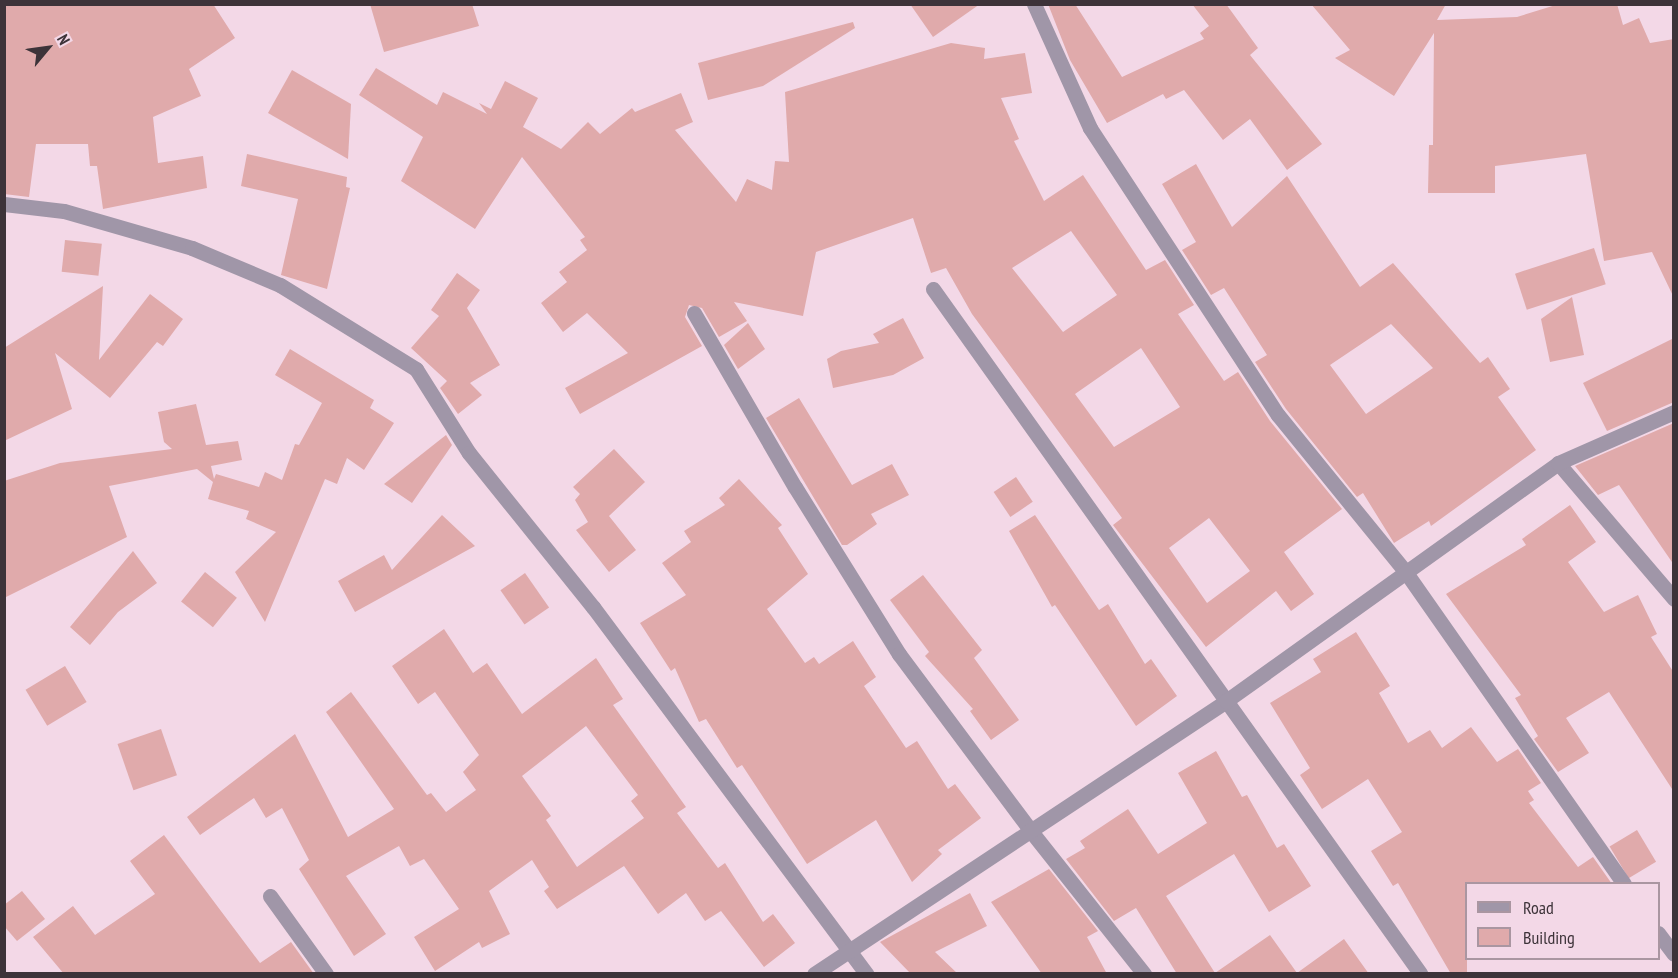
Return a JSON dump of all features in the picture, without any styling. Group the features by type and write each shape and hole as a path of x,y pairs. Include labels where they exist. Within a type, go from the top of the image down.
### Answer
{"street":[{"path":"1034,4 1090,128 1172,257 1278,415 1407,574 1623,882"},
{"path":"4,204 64,211 192,248 280,285 417,369 469,453 580,590 867,974"},
{"path":"933,289 1420,973"},
{"path":"694,313 795,487 900,654 1030,830 1144,974"},
{"path":"814,974 848,949 1226,701 1407,574 1558,463 1674,412"},
{"path":"1558,463 1674,599"},
{"path":"270,896 326,974"},
{"path":"1660,934 1674,954"}],"building":[{"path":"4,4 213,4 235,38 189,69 201,96 153,117 158,163 203,156 207,188 103,209 97,166 90,166 88,144 36,144 29,197 4,194"},
{"path":"370,4 472,4 479,26 384,52"},
{"path":"910,4 980,4 933,37"},
{"path":"1048,4 1075,4 1122,77 1204,39 1200,33 1209,26 1192,4 1226,4 1258,48 1250,55 1322,144 1287,170 1250,119 1223,140 1184,90 1166,99 1163,94 1107,123 1070,60"},
{"path":"1311,4 1446,4 1437,20 1517,17 1559,4 1617,4 1623,25 1639,18 1650,43 1674,39 1674,298 1652,252 1604,261 1586,154 1495,166 1495,193 1428,193 1429,145 1433,145 1434,33 1394,96 1335,58 1350,50"},
{"path":"853,22 855,28 763,86 708,100 698,63"},
{"path":"951,43 985,48 984,59 1025,53 1032,93 1001,98 1019,139 1014,141 1044,201 1083,175 1146,270 1165,260 1194,305 1178,314 1224,381 1238,372 1270,421 1342,509 1284,552 1314,594 1291,611 1276,591 1206,647 1113,525 1122,518 972,314 946,268 931,273 913,218 816,252 803,316 734,302 747,321 719,337 702,308 689,305 685,317 702,346 580,414 565,388 628,353 587,313 563,332 541,303 567,282 559,272 587,250 580,240 585,237 522,157 475,229 401,181 423,137 359,95 376,68 437,105 443,92 487,114 479,103 491,109 505,81 538,98 523,127 561,149 588,122 600,134 632,108 635,112 681,93 693,122 675,130 736,202 747,179 772,190 775,161 789,162 785,92","holes":["1071,231 1117,295 1063,332 1012,268","1141,348 1180,407 1114,447 1075,394","1209,518 1250,571 1207,603 1169,548"]},
{"path":"292,70 351,104 348,159 268,113"},
{"path":"247,154 347,177 346,187 350,188 327,289 281,275 298,199 241,186"},
{"path":"1196,164 1232,227 1287,176 1360,287 1393,263 1480,363 1488,357 1510,389 1498,397 1536,450 1431,526 1429,521 1394,543 1363,493 1357,497 1286,409 1255,362 1267,355 1224,288 1211,295 1182,250 1196,242 1162,184","holes":["1391,324 1433,368 1366,414 1330,365"]},
{"path":"65,240 102,244 98,276 62,272"},
{"path":"1594,248 1606,284 1527,310 1515,274"},
{"path":"457,273 480,290 467,308 500,365 470,383 482,395 458,414 440,388 447,381 411,348 439,316 431,310"},
{"path":"103,286 99,360 150,294 183,319 163,346 157,342 110,398 55,353 72,409 4,441 4,348"},
{"path":"1572,297 1584,355 1550,362 1541,319"},
{"path":"903,318 924,358 893,375 833,388 827,359 841,351 879,343 873,334"},
{"path":"748,323 765,349 738,369 724,345"},
{"path":"1674,338 1674,402 1607,431 1583,383"},
{"path":"290,349 374,400 370,408 394,423 364,470 347,458 337,484 325,479 265,622 235,572 276,532 246,519 249,511 208,499 213,482 197,469 109,486 127,537 4,598 4,481 60,463 172,449 164,442 158,412 196,404 206,445 238,441 242,460 211,466 214,479 216,474 259,487 265,472 282,480 295,444 299,445 322,403 275,375"},
{"path":"799,398 852,485 892,464 909,495 871,514 877,524 847,545 842,545 766,418"},
{"path":"1674,423 1674,565 1619,485 1598,495 1575,466"},
{"path":"446,435 452,445 412,503 384,484"},
{"path":"614,449 645,482 609,516 636,550 609,572 576,530 588,522 575,500 580,494 573,487"},
{"path":"1016,477 1033,502 1010,517 994,492"},
{"path":"739,479 782,525 778,528 808,574 767,609 805,663 814,657 819,664 853,641 876,677 864,686 906,748 917,741 948,789 955,784 981,818 938,850 942,854 912,882 876,820 807,864 742,765 737,768 706,719 699,722 675,668 671,671 640,623 686,595 662,563 691,542 684,531 725,505 719,498"},
{"path":"1570,505 1596,542 1568,562 1604,612 1638,595 1657,634 1651,637 1674,673 1674,792 1609,692 1566,718 1589,753 1558,772 1534,739 1538,736 1515,698 1521,695 1446,594 1526,545 1522,539"},
{"path":"442,515 475,546 355,612 338,581 384,555 392,570"},
{"path":"1035,515 1099,610 1108,604 1145,664 1151,659 1177,696 1136,726 1055,605 1052,607 1009,531"},
{"path":"133,551 157,583 118,612 90,645 70,627"},
{"path":"205,572 237,598 213,627 181,602"},
{"path":"525,573 549,607 525,625 500,590"},
{"path":"923,575 982,650 974,658 1019,720 991,740 970,711 973,709 925,656 929,652 890,600"},
{"path":"444,629 473,673 487,663 522,714 596,658 623,699 613,705 686,807 677,813 718,868 725,863 763,922 773,914 795,943 764,967 721,911 705,921 686,893 658,914 624,866 557,909 544,891 549,887 532,860 489,891 510,934 482,948 479,942 435,971 414,937 459,909 424,859 410,866 399,846 346,876 386,934 354,956 299,869 309,860 282,808 266,818 254,798 200,835 187,817 295,734 348,837 394,809 326,712 351,692 427,795 431,793 446,812 476,790 463,772 479,755 435,692 418,704 392,666","holes":["586,726 638,795 631,801 644,818 577,867 546,820 551,816 522,776"]},
{"path":"1356,632 1390,686 1379,693 1408,743 1430,730 1442,748 1471,727 1497,762 1518,749 1541,783 1528,791 1534,800 1529,803 1578,867 1593,857 1611,882 1465,882 1467,974 1451,974 1398,883 1393,886 1371,851 1402,832 1368,779 1322,809 1300,775 1310,768 1270,703 1321,672 1313,659"},
{"path":"65,666 87,702 47,726 26,690"},
{"path":"161,729 177,775 133,790 118,744"},
{"path":"1216,751 1242,797 1247,795 1277,848 1284,844 1311,886 1269,912 1234,854 1166,896 1215,973 1270,935 1297,973 1344,939 1369,974 1177,974 1136,908 1114,921 1066,859 1085,848 1080,841 1128,809 1158,854 1207,823 1178,773"},
{"path":"1637,830 1656,862 1629,878 1610,846"},
{"path":"164,835 260,963 291,942 314,974 64,974 33,937 73,906 95,935 155,894 130,861"},
{"path":"1049,869 1098,931 1087,937 1107,974 1042,974 991,902"},
{"path":"22,891 45,919 17,941 4,926 4,905"},
{"path":"970,893 987,926 935,952 958,974 911,974 880,942"}]}
